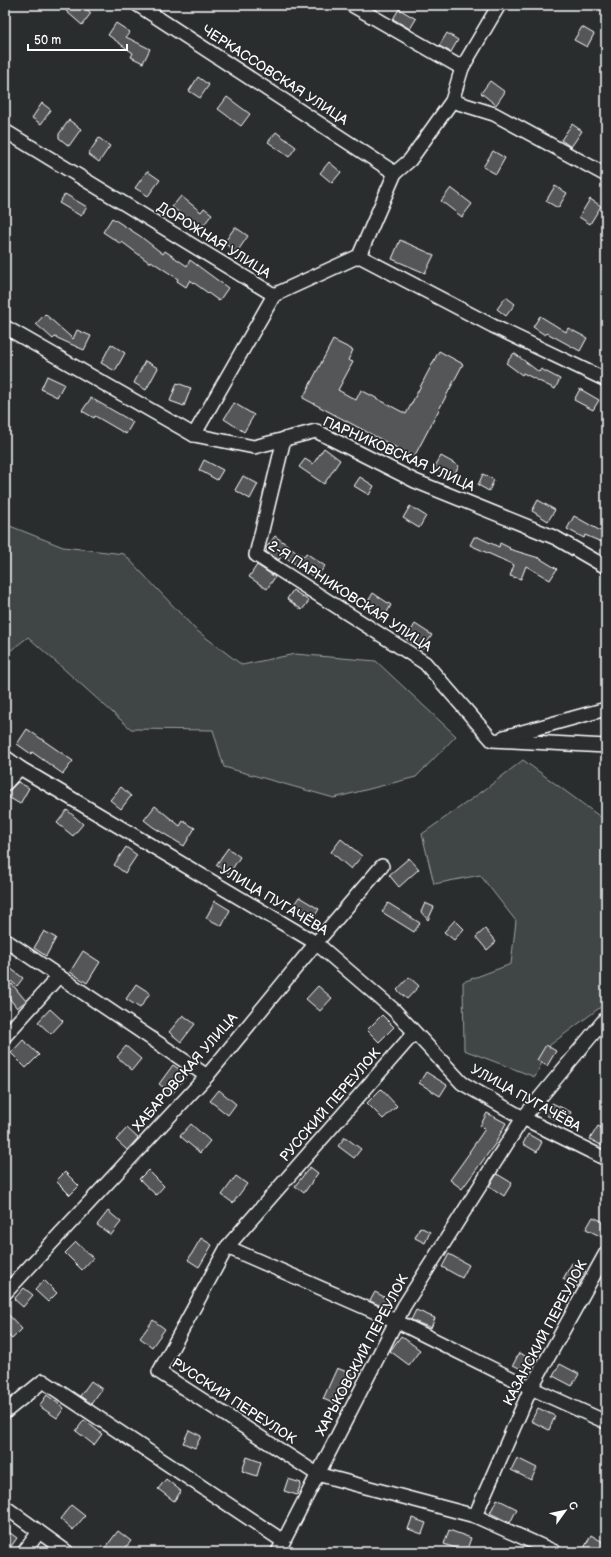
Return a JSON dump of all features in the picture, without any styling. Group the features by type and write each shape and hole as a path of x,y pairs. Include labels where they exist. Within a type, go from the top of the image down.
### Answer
{"street":[{"name":"ЧЕРКАССОВСКАЯ УЛИЦА","path":"138,5 395,173"},
{"path":"352,5 462,68"},
{"path":"499,5 462,68 452,101 410,160 395,173 359,256 493,326 606,380"},
{"path":"452,101 494,114 606,175"},
{"name":"ДОРОЖНАЯ УЛИЦА","path":"5,131 274,295 359,256"},
{"path":"194,435 274,295"},
{"name":"ПАРНИКОВСКАЯ УЛИЦА","path":"5,327 194,435 254,447 316,431 415,481 556,538 606,567"},
{"name":"2-Я ПАРНИКОВСКАЯ УЛИЦА","path":"284,439 256,555 425,664 492,740"},
{"path":"492,740 606,709"},
{"path":"492,740 606,746"},
{"name":"УЛИЦА ПУГАЧЁВА","path":"5,757 20,768 316,943 394,1010 462,1083 523,1118 606,1159"},
{"path":"5,784 20,768"},
{"name":"ХАБАРОВСКАЯ УЛИЦА","path":"5,1293 207,1076 316,943 382,866"},
{"path":"5,940 207,1076"},
{"path":"5,1036 59,976"},
{"name":"ХАРЬКОВСКИЙ ПЕРЕУЛОК","path":"281,1546 404,1306 523,1118 606,1018"},
{"name":"РУССКИЙ ПЕРЕУЛОК","path":"414,1033 227,1248 159,1372 317,1474 475,1516 555,1552"},
{"path":"227,1248 396,1322 531,1388 606,1422"},
{"name":"КАЗАНСКИЙ ПЕРЕУЛОК","path":"475,1516 531,1388 606,1253"},
{"path":"5,1412 43,1381 281,1546"},
{"path":"5,1507 67,1552"},
{"path":"24,1552 39,1532"}],"shaded area":[{"path":"5,524 63,547 124,554 196,630 242,665 295,654 376,661 456,736 416,777 334,798 224,767 213,730 131,729 28,637 5,655"},
{"path":"523,760 606,821 606,1003 550,1045 535,1077 464,1050 463,982 511,964 516,921 480,875 434,884 422,834 483,791"}],"building":[{"path":"71,5 81,5 91,13 82,25 66,11"},
{"path":"399,9 416,19 410,29 393,19"},
{"path":"116,23 130,32 126,37 150,49 143,63 131,57 133,53 108,35"},
{"path":"582,27 594,34 587,47 574,40"},
{"path":"447,33 458,40 451,52 439,46"},
{"path":"198,77 209,85 200,98 189,91"},
{"path":"490,81 505,92 496,105 481,93"},
{"path":"227,97 250,114 241,126 218,109"},
{"path":"42,103 51,110 41,124 32,118"},
{"path":"69,120 81,129 69,146 59,138 59,134"},
{"path":"572,124 582,131 571,147 561,140"},
{"path":"276,132 296,147 289,157 268,142"},
{"path":"99,138 110,146 99,162 88,154"},
{"path":"493,151 505,158 496,174 483,167"},
{"path":"329,162 341,172 332,183 320,173"},
{"path":"147,171 160,180 148,196 135,188"},
{"path":"555,186 567,193 558,208 546,201"},
{"path":"451,188 472,204 462,217 441,201"},
{"path":"65,194 87,207 81,216 59,203"},
{"path":"181,196 201,212 204,208 212,214 201,229 172,207"},
{"path":"590,199 601,206 590,224 579,217"},
{"path":"112,218 140,236 163,254 165,251 187,266 190,260 228,288 219,301 190,280 186,287 177,281 178,279 151,261 150,263 122,242 121,244 103,232"},
{"path":"235,227 248,236 237,252 224,243"},
{"path":"400,240 434,255 425,273 392,259"},
{"path":"506,297 515,304 506,316 497,309"},
{"path":"45,314 73,339 77,330 91,336 84,350 55,337 53,339 36,324"},
{"path":"540,316 566,332 568,328 587,338 580,351 547,333 545,335 533,327"},
{"path":"333,340 353,350 348,360 353,362 338,390 356,400 361,390 406,414 439,351 463,364 414,457 303,398"},
{"path":"111,344 125,353 115,371 101,363"},
{"path":"514,353 539,372 541,369 560,379 555,389 523,373 522,375 506,363"},
{"path":"145,361 158,368 146,390 134,383"},
{"path":"47,376 64,384 57,397 41,389"},
{"path":"177,383 191,388 184,406 170,401"},
{"path":"580,389 599,400 593,410 574,400"},
{"path":"91,398 133,422 126,434 95,416 94,418 82,411"},
{"path":"234,403 254,415 244,432 224,419"},
{"path":"324,448 340,460 324,484 299,467 305,459 313,464"},
{"path":"441,456 459,466 452,478 434,468"},
{"path":"204,460 223,470 217,480 199,470"},
{"path":"483,474 494,480 489,491 478,485"},
{"path":"243,476 258,484 250,499 235,490"},
{"path":"360,477 374,486 369,495 354,486"},
{"path":"538,500 555,510 548,521 532,511"},
{"path":"410,506 426,516 419,528 403,518"},
{"path":"574,516 606,534 606,544 585,535 584,538 567,529"},
{"path":"275,536 304,557 306,553 325,566 316,578 282,555 279,560 266,552 266,548"},
{"path":"474,537 478,537 499,547 500,543 510,548 509,549 539,558 557,569 550,580 526,566 521,579 510,576 514,565 470,545"},
{"path":"257,565 275,577 267,589 249,577"},
{"path":"293,590 309,601 302,610 287,599"},
{"path":"373,593 391,605 383,620 364,608"},
{"path":"415,624 432,635 423,649 406,639"},
{"path":"27,729 73,761 63,774 32,752 31,754 17,744"},
{"path":"18,782 29,788 20,804 5,795 6,792"},
{"path":"121,787 131,796 121,809 110,800"},
{"path":"155,806 180,826 183,821 195,828 184,846 144,820"},
{"path":"67,810 83,824 73,836 57,823"},
{"path":"341,839 362,856 351,869 331,852"},
{"path":"126,847 137,855 125,873 114,865"},
{"path":"228,848 240,857 229,874 216,865"},
{"path":"409,858 419,869 399,887 389,875"},
{"path":"299,897 319,909 311,922 291,909"},
{"path":"215,901 230,910 222,926 206,918"},
{"path":"388,903 420,923 414,932 382,912"},
{"path":"425,903 434,907 428,920 421,912"},
{"path":"455,920 464,929 454,940 444,932"},
{"path":"485,929 496,942 487,950 476,937"},
{"path":"44,931 56,938 46,956 34,948"},
{"path":"83,951 100,962 87,983 70,972"},
{"path":"10,968 23,978 17,986 5,976"},
{"path":"409,977 419,986 407,999 397,990"},
{"path":"12,984 26,1001 17,1008 5,993 5,989"},
{"path":"136,984 150,993 140,1008 126,999"},
{"path":"318,986 332,998 320,1011 306,999"},
{"path":"50,1009 63,1021 51,1034 38,1022"},
{"path":"183,1015 195,1024 181,1042 169,1032"},
{"path":"382,1015 394,1027 379,1042 367,1030"},
{"path":"23,1040 39,1055 26,1068 11,1053"},
{"path":"546,1045 556,1051 547,1066 537,1060"},
{"path":"126,1046 141,1059 132,1070 117,1057"},
{"path":"173,1065 187,1075 172,1094 159,1084"},
{"path":"426,1072 447,1085 440,1096 419,1083"},
{"path":"381,1089 397,1106 383,1119 367,1103"},
{"path":"219,1090 236,1104 228,1115 210,1101"},
{"path":"552,1103 571,1112 565,1124 546,1115"},
{"path":"487,1113 506,1123 495,1144 462,1189 450,1180 485,1129 480,1126"},
{"path":"191,1124 210,1141 200,1153 180,1136"},
{"path":"598,1126 606,1131 606,1148 590,1139"},
{"path":"127,1128 138,1138 127,1150 116,1140"},
{"path":"528,1134 542,1142 537,1152 523,1144"},
{"path":"345,1137 361,1149 354,1158 338,1146"},
{"path":"310,1167 318,1173 304,1193 295,1186"},
{"path":"148,1170 164,1186 156,1195 139,1179"},
{"path":"65,1172 79,1186 70,1195 56,1181"},
{"path":"497,1174 512,1183 504,1196 489,1186"},
{"path":"236,1176 247,1184 233,1203 222,1195"},
{"path":"108,1211 121,1222 111,1235 97,1225"},
{"path":"593,1217 606,1223 606,1239 586,1229"},
{"path":"420,1227 430,1232 425,1243 415,1238"},
{"path":"201,1238 212,1245 199,1267 188,1260"},
{"path":"76,1242 93,1258 82,1270 65,1253"},
{"path":"449,1254 469,1265 462,1278 442,1267"},
{"path":"572,1263 586,1271 577,1287 563,1279"},
{"path":"44,1280 57,1293 48,1302 35,1290"},
{"path":"24,1288 33,1295 23,1307 14,1299"},
{"path":"375,1292 390,1300 386,1308 370,1301"},
{"path":"416,1310 435,1318 431,1328 411,1320"},
{"path":"5,1311 22,1329 12,1339 5,1332"},
{"path":"153,1320 165,1329 152,1347 140,1338"},
{"path":"401,1336 420,1350 409,1365 390,1351"},
{"path":"519,1353 534,1360 527,1372 513,1365"},
{"path":"560,1364 579,1374 572,1386 553,1376"},
{"path":"337,1368 352,1374 338,1405 323,1399"},
{"path":"91,1381 102,1389 91,1404 80,1396"},
{"path":"47,1395 64,1408 57,1418 39,1406"},
{"path":"538,1408 555,1416 549,1430 531,1421"},
{"path":"84,1420 102,1434 94,1445 76,1431"},
{"path":"189,1430 201,1436 195,1448 183,1443"},
{"path":"247,1457 261,1462 257,1476 242,1471"},
{"path":"517,1458 537,1468 531,1480 511,1470"},
{"path":"166,1479 181,1491 174,1501 158,1489"},
{"path":"288,1479 301,1483 297,1495 284,1491"},
{"path":"497,1499 517,1509 510,1523 490,1513"},
{"path":"71,1505 85,1516 73,1530 60,1519"},
{"path":"412,1518 426,1523 422,1534 408,1529"},
{"path":"5,1529 17,1538 7,1552 5,1552"},
{"path":"449,1530 471,1538 466,1552 444,1544"},
{"path":"118,1531 131,1541 122,1552 102,1552"},
{"path":"591,1535 606,1544 606,1552 582,1552"}]}
